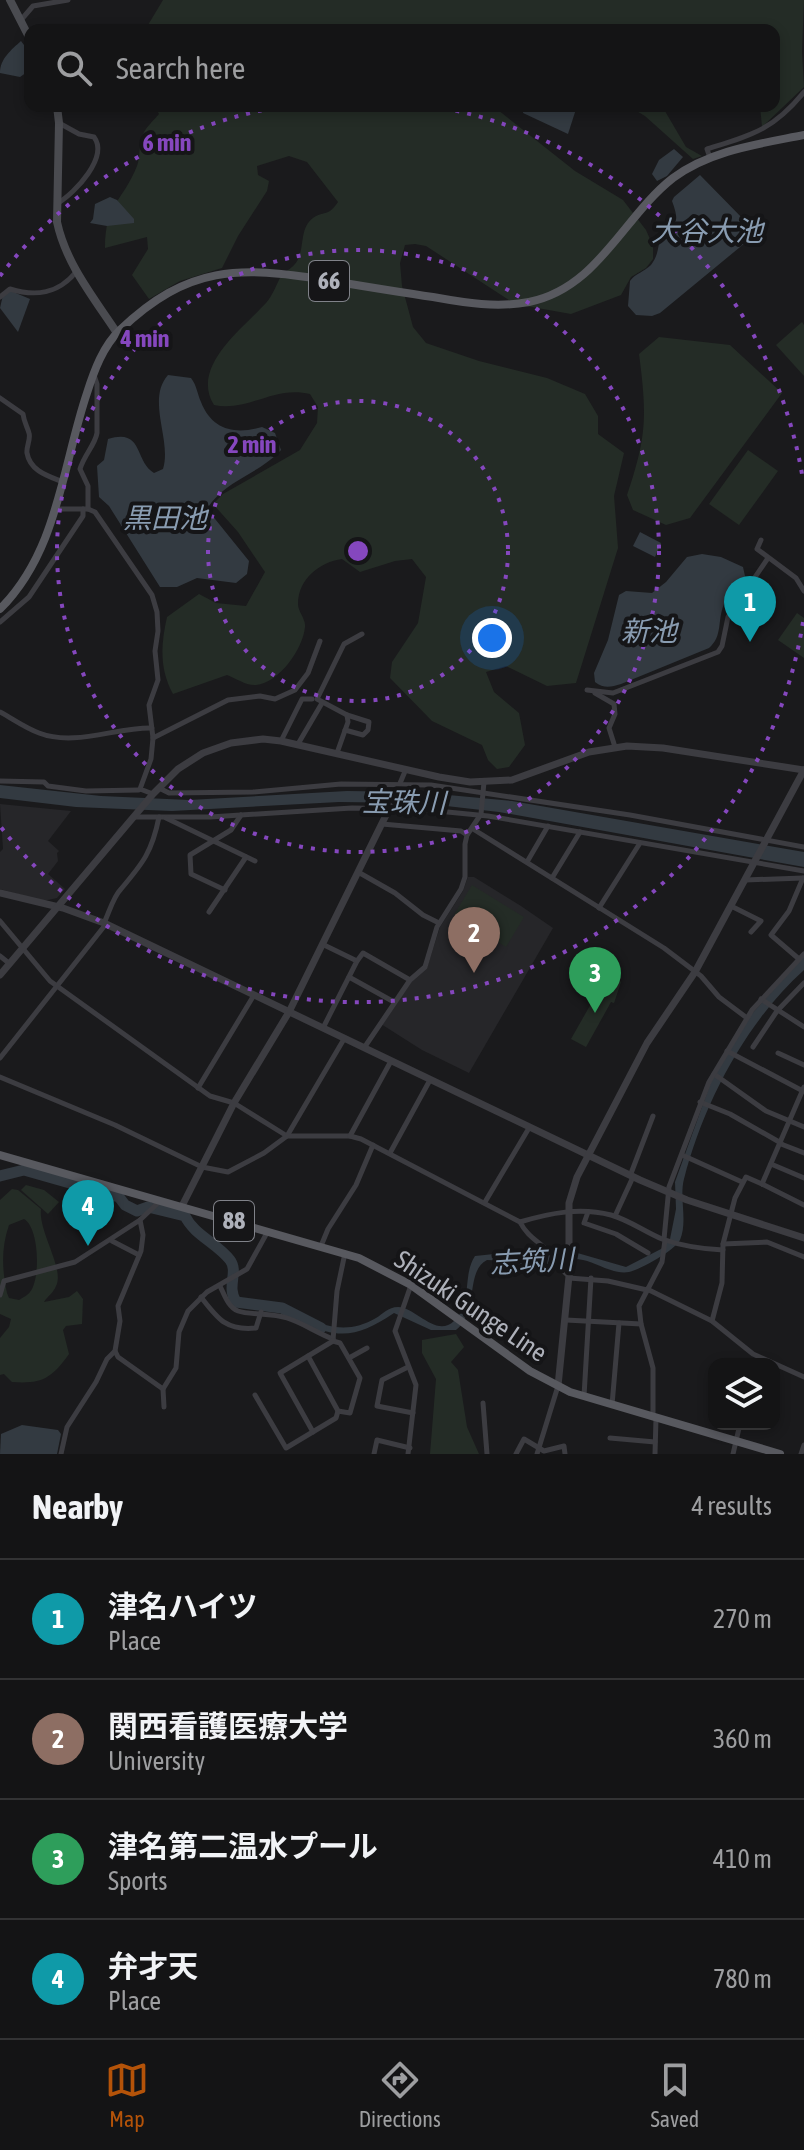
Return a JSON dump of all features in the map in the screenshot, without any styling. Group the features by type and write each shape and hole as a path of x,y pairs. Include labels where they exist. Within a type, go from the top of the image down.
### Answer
{"main road":[{"path":"10,0 24,26"},
{"path":"58,112 57,204 60,236 65,252 117,333"},
{"name":"66","path":"0,609 20,586 48,534 93,374 117,333 169,291 194,280 224,273 272,272 482,304 532,301 560,290 583,275 605,254 659,190 684,171 710,158 746,147 804,135"},
{"name":"Shizuki Gunge Line","path":"0,1155 345,1253 411,1285 530,1371 558,1386 780,1454"}],"street":[{"path":"21,20 33,6 68,0"},
{"path":"710,158 707,149 756,134 776,122 804,92"},
{"path":"57,204 83,179 98,155 98,143 94,137 79,134 59,123"},
{"path":"0,297 10,289 31,295 43,290 56,290 77,271"},
{"path":"0,622 29,597 83,516 88,486 80,469 84,454 96,441 97,433 97,384 93,374"},
{"path":"0,398 23,414 24,427 29,431 27,452 33,466 63,482"},
{"path":"0,781 44,782 48,786 86,791 138,792 151,759 153,738 149,702 159,674 155,651 158,619 154,600 95,512 55,509"},
{"path":"761,540 757,549 796,578 804,591"},
{"path":"615,747 609,728 615,714 614,704 587,690 613,693 718,652 728,617 768,558"},
{"path":"298,744 344,644 362,634"},
{"path":"153,738 228,700 260,696 275,699 295,690 308,673 320,641"},
{"path":"295,690 369,722 368,730 363,735 345,730"},
{"path":"281,741 302,699 317,700"},
{"path":"0,712 38,733 56,736 95,736 152,728"},
{"path":"337,753 347,715"},
{"path":"0,975 156,791 178,769 212,749 241,742 281,741 454,780 484,782 524,777 575,756 615,747 663,748 804,770 695,972 647,1043 574,1185 569,1212 569,1277 558,1386 539,1451"},
{"path":"182,1206 234,1103 289,1012 406,769"},
{"path":"364,1048 410,980 425,967 439,923 461,889 465,877 463,855 467,835 481,815 484,782"},
{"path":"140,789 169,793 253,792 341,784 484,793 804,847"},
{"path":"135,815 241,815 389,807 481,815 804,871"},
{"path":"225,890 191,874 190,855 231,830 241,815"},
{"path":"160,817 255,861"},
{"path":"0,1058 105,924 118,891 130,881 152,847 160,817"},
{"path":"381,824 461,831 467,835"},
{"path":"527,862 548,826"},
{"path":"473,829 664,948 747,1018"},
{"path":"552,878 580,832"},
{"path":"599,908 640,843"},
{"path":"209,912 246,857"},
{"path":"357,872 439,923"},
{"path":"655,1454 653,1368 639,1306 663,1257 669,1192 700,1102 714,1074 761,999 802,956 771,935 789,911 804,878 744,880"},
{"path":"0,893 58,907 105,924 631,1176 687,1200 804,1238"},
{"path":"730,906 761,921 751,932"},
{"path":"0,921 22,950 57,986 210,1096 234,1103 287,1136 350,1136 390,1153 520,1222 531,1238 549,1252 569,1277 591,1278 647,1290 712,1321 753,1354 804,1377"},
{"path":"322,944 357,961"},
{"path":"323,1028 363,953 410,980"},
{"path":"0,956 10,964"},
{"path":"349,977 394,1002"},
{"path":"753,1047 777,1011 804,983"},
{"path":"198,1088 254,995"},
{"path":"761,999 804,1027"},
{"path":"0,1077 115,1125 202,1167 228,1172 264,1153 287,1136 344,1039"},
{"path":"727,1051 804,1090 762,1184"},
{"path":"778,1053 804,1065"},
{"path":"350,1136 391,1061"},
{"path":"714,1074 766,1111 804,1127"},
{"path":"390,1153 430,1080"},
{"path":"700,1102 804,1153"},
{"path":"615,1216 653,1116"},
{"path":"485,1202 529,1128"},
{"path":"321,1246 356,1185 373,1145"},
{"path":"682,1155 742,1182"},
{"path":"771,1164 804,1178"},
{"path":"712,1321 722,1283 723,1247 742,1182 746,1177 804,1205"},
{"path":"0,1295 4,1281 66,1266 111,1240 150,1213 159,1202"},
{"path":"520,1222 554,1213 588,1212 615,1216 665,1241 678,1244 723,1247 767,1242 804,1257"},
{"path":"588,1212 584,1223 616,1234 648,1253"},
{"path":"61,1454 67,1427 107,1359 115,1351 120,1321 118,1306 139,1255 143,1235 140,1220"},
{"path":"164,1407 163,1389 176,1368 177,1342 183,1319 201,1297 247,1269 268,1230"},
{"path":"111,1240 139,1255"},
{"path":"313,1432 280,1373 333,1338 337,1291 345,1253"},
{"path":"584,1396 591,1278"},
{"path":"223,1284 229,1305 238,1311 290,1318 340,1343 360,1378 350,1413 338,1411"},
{"path":"374,1454 377,1440 409,1451 416,1385 395,1331 411,1285"},
{"path":"201,1297 218,1318 240,1330 256,1328 261,1312"},
{"path":"566,1320 641,1324"},
{"path":"612,1405 619,1323"},
{"path":"349,1358 367,1348"},
{"path":"115,1351 118,1357 163,1389"},
{"path":"753,1354 754,1358"},
{"path":"255,1395 286,1448 336,1418 338,1411 308,1356"},
{"path":"408,1367 382,1380 377,1406 413,1413"},
{"path":"483,1403 487,1454"},
{"path":"733,1454 738,1430"},
{"path":"610,1438 655,1442"},
{"path":"516,1454 524,1439 539,1451 564,1446 565,1454"},
{"path":"801,1454 804,1445"}],"shaded area":[{"path":"163,0 804,0 804,87 780,110 780,24 149,24"},
{"path":"501,112 575,171 623,200 646,230 653,246 653,259 646,268 631,277 621,295 571,314 515,304 426,246 405,245 400,263 402,286 413,327 426,343 479,361 547,378 585,394 598,416 598,434 624,453 614,496 618,548 576,683 547,686 506,666 486,672 494,692 519,713 525,745 509,767 497,769 488,760 482,745 432,721 390,678 392,662 418,623 426,577 412,559 360,572 342,559 318,568 306,580 299,595 299,610 305,624 300,645 281,672 256,685 227,675 173,694 165,675 162,656 167,617 199,594 216,603 246,606 265,572 238,532 213,504 223,494 300,450 317,423 318,407 310,394 285,393 239,405 214,405 208,391 209,377 222,349 266,303 281,276 295,264 308,223 331,210 338,202 307,162 289,156 257,166 258,175 269,181 267,191 222,268 180,281 149,299 132,275 148,249 147,237 105,248 111,212 137,166 143,134 159,114"},
{"path":"638,112 666,112 686,147 702,156 693,159"},
{"path":"761,112 778,112 762,127"},
{"path":"802,322 804,325 804,376 776,345"},
{"path":"659,337 730,345 782,393 690,518 666,525 633,510 627,495 644,425 639,354"},
{"path":"748,450 778,471 739,525 709,504"},
{"path":"797,613 804,618 804,658 778,640"},
{"path":"0,804 71,811 48,841 59,851 58,861 48,874 65,889 57,898 43,901 0,889 0,852 3,849"},
{"path":"468,877 474,877 553,928 469,1073 422,1050 381,1024 415,977 427,968 440,927 463,891"},
{"path":"472,885 524,917 506,947 454,915"},
{"path":"607,976 614,976 621,982 614,1003 611,1002 586,1047 571,1039 592,1002 598,983"},
{"path":"26,1185 44,1190 59,1202 48,1214 21,1190"},
{"path":"12,1189 18,1190 41,1209 43,1228 58,1279 44,1302 69,1297 77,1291 83,1299 82,1324 66,1326 63,1330 69,1354 57,1369 38,1381 12,1382 4,1374 0,1375 0,1338 11,1319 0,1314 0,1200","holes":["24,1219 29,1224 37,1254 36,1276 30,1292 19,1300 9,1298 7,1293 3,1267 5,1242 9,1225"]},
{"path":"456,1334 464,1347 451,1362 458,1370 467,1427 479,1454 430,1454 436,1379 422,1353 422,1340"}],"water":[{"path":"21,41 24,45 24,74 20,77 0,73 10,51"},
{"path":"523,112 575,112 568,134"},
{"path":"674,149 683,157 667,176 657,181 652,174 659,160"},
{"name":"大谷大池","path":"700,175 747,223 751,238 660,313 636,315 628,306 630,281 651,265 662,234 676,220 674,197"},
{"path":"110,197 117,200 134,223 107,226 90,223 95,204"},
{"path":"11,291 30,299 18,332 0,308 3,295"},
{"name":"黒田池","path":"168,375 191,378 206,411 218,424 234,430 262,427 275,433 281,450 223,491 207,509 249,561 247,574 236,583 197,578 177,587 160,587 109,506 99,497 97,466 104,460 108,439 128,438 137,447 148,468 154,473 163,469 165,458 159,396"},
{"path":"640,532 661,543 655,557 633,546"},
{"name":"新池","path":"702,554 721,557 743,567 745,576 724,604 718,633 709,648 621,684 608,687 595,682 594,673 608,640 619,595 626,591 652,593 687,557"},
{"name":"宝珠川","path":"0,785 101,796 189,800 347,791 416,792 512,801 804,852 804,867 499,812 420,803 339,802 172,811 76,807 0,798"},
{"path":"804,956 804,970 763,1014 729,1066 715,1094 684,1179 682,1233 671,1249 629,1272 576,1259 529,1267 487,1260 476,1273 467,1313 456,1330 431,1330 394,1313 361,1331 351,1333 329,1332 305,1323 310,1319 335,1327 352,1327 398,1307 433,1324 447,1325 460,1314 475,1256 494,1254 529,1261 555,1253 574,1252 626,1267 661,1249 670,1239 676,1209 675,1182 711,1082 748,1018"},
{"path":"22,1425 58,1430 61,1434 57,1454 0,1454 1,1434"}],"waterway":[{"name":"志筑川","path":"0,1176 24,1170 119,1197 125,1205 137,1211 148,1207 185,1216 230,1260 236,1302 282,1308 321,1328"}],"place":[{"name":"津名ハイツ","path":"750,642"},
{"name":"関西看護医療大学","path":"474,973"},
{"name":"津名第二温水プール","path":"595,1013"},
{"name":"弁才天","path":"88,1246"}]}
